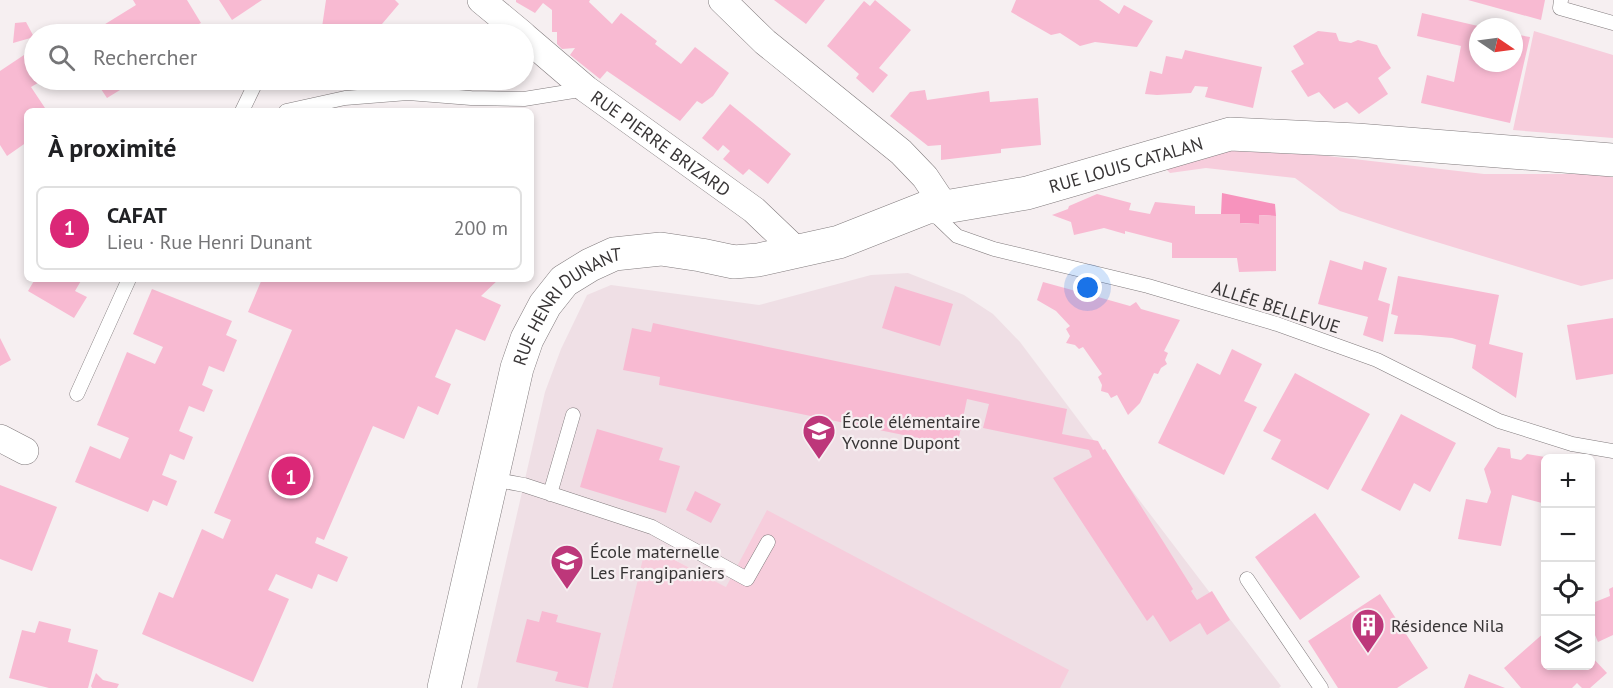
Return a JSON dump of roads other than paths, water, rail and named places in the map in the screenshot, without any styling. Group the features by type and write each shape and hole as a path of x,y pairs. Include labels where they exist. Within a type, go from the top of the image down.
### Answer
{"street":[{"name":"RUE PIERRE BRIZARD","path":"482,0 510,24"},
{"path":"722,0 765,42 901,152 925,177 937,207"},
{"name":"RUE PIERRE BRIZARD","path":"534,44 586,89 753,210 797,251"},
{"name":"RUE LOUIS CATALAN","path":"937,207 1027,193 1230,134 1357,140 1613,160"},
{"name":"RUE HENRI DUNANT","path":"444,688 517,368 527,339 545,305 564,281 614,254 661,249 734,262 758,260 839,242 937,207"},
{"path":"0,438 25,451"}],"lane":[{"path":"1561,0 1560,8 1613,23"},
{"path":"300,108 345,98 408,93 524,99 586,89"},
{"path":"243,108 251,90"},
{"name":"ALLÉE BELLEVUE","path":"937,207 938,218 957,236 984,246 1148,286 1277,324 1377,360 1499,421 1572,444 1613,451"},
{"path":"77,394 128,282"},
{"path":"550,494 573,415"},
{"path":"492,478 524,485 652,527 747,579 768,542"},
{"path":"1247,579 1321,688"}],"place":[{"name":"École élémentaire Yvonne Dupont","path":"819,460"},
{"name":"CAFAT","path":"291,476"},
{"name":"École maternelle Les Frangipaniers","path":"567,590"},
{"name":"Résidence Nila","path":"1368,654"}]}
